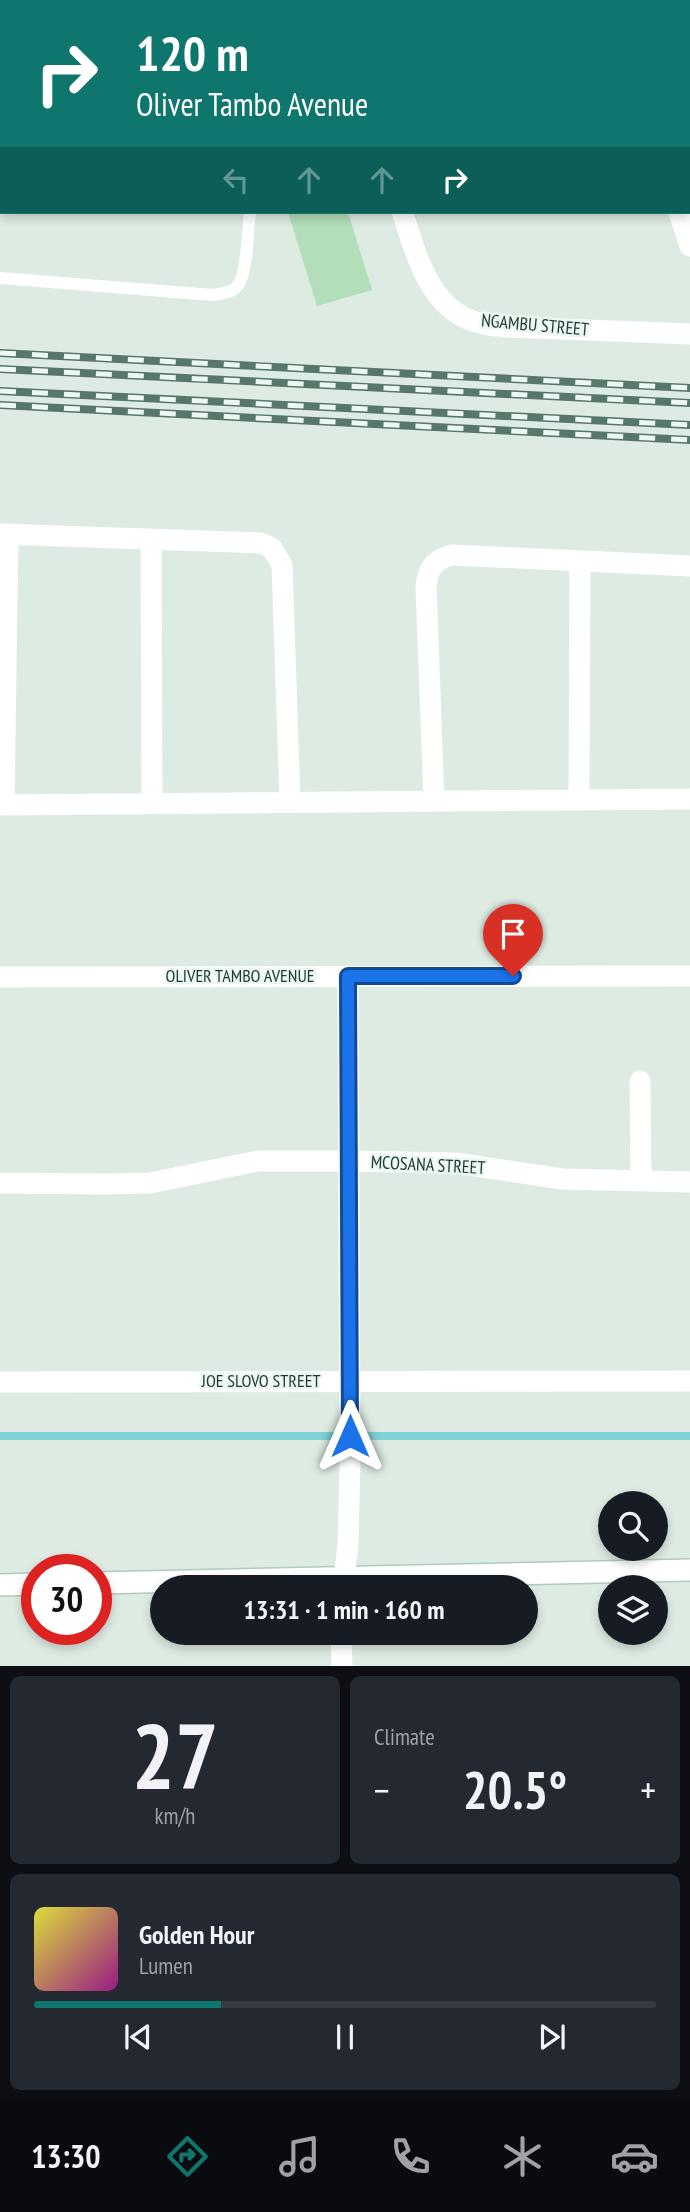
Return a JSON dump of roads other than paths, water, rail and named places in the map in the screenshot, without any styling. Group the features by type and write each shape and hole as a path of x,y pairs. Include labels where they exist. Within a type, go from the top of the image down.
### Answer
{"street":[{"name":"NGAMBU STREET","path":"403,214 427,279 437,296 453,311 479,323 507,327 690,334"},
{"path":"680,214 690,246"},
{"path":"290,802 282,565 272,548 261,542 4,534 2,805 690,799"},
{"path":"151,539 152,803"},
{"path":"434,801 426,586 428,574 435,562 452,555 690,566"},
{"path":"579,800 580,561"},
{"path":"345,1575 350,1458 348,976"},
{"name":"OLIVER TAMBO AVENUE","path":"0,977 690,976"},
{"path":"640,1081 641,1180"},
{"name":"MCOSANA STREET","path":"0,1183 150,1182 258,1161 455,1163 562,1179 690,1182"},
{"name":"JOE SLOVO STREET","path":"0,1382 690,1381"},
{"path":"538,1575 690,1570"},
{"path":"112,1583 150,1583"},
{"path":"0,1586 21,1585"},
{"path":"341,1645 342,1666"}],"lane":[{"path":"0,278 214,295 229,292 238,285 243,271 250,214"}],"waterway":[{"path":"0,1436 690,1436"}],"railway":[{"path":"0,353 690,388"},
{"path":"0,369 690,403"},
{"path":"0,391 690,425"},
{"path":"0,405 690,440"}]}
